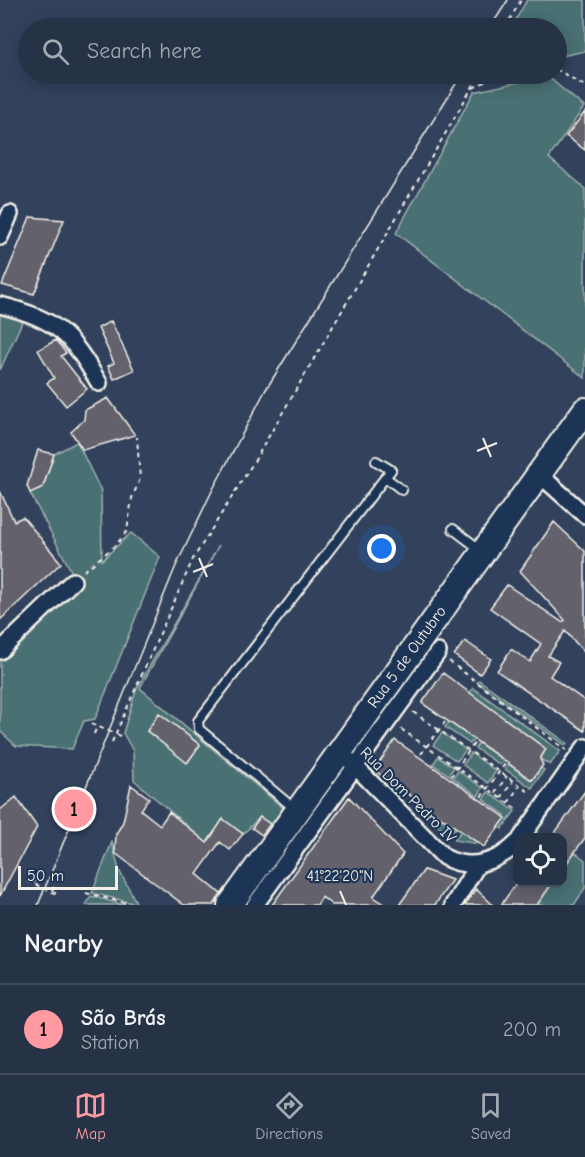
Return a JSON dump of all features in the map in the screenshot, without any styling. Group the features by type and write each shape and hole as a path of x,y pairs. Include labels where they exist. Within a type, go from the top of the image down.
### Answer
{"main road":[{"name":"Rua 5 de Outubro","path":"230,905 297,811 347,759 483,552 585,410"}],"street":[{"path":"0,237 10,214"},
{"path":"0,305 22,311 66,333 77,344 99,383"},
{"path":"539,474 585,515"},
{"path":"0,651 73,581"},
{"name":"Rua 5 de Outubro","path":"255,905 347,759 443,656"},
{"path":"524,833 585,747"},
{"name":"Rua Dom Pedro IV","path":"347,759 444,857 460,864 478,864"},
{"path":"453,905 478,864 499,857 513,846"}],"lane":[{"path":"297,811 199,729 198,721 391,470 376,461"},
{"path":"385,477 402,490"},
{"path":"453,529 483,552"}],"path":[{"path":"511,18 521,0"},
{"path":"567,74 585,86"},
{"path":"112,742 193,559 255,460 474,84"},
{"path":"471,89 481,84"},
{"path":"73,581 116,544 127,531 132,498 140,479 137,437"},
{"path":"443,656 568,752"},
{"path":"413,712 529,792"},
{"path":"421,754 445,722"},
{"path":"91,724 121,736"},
{"path":"94,734 97,726"},
{"path":"401,729 518,810"},
{"path":"451,777 475,742"},
{"path":"481,797 505,764"},
{"path":"495,793 507,776"},
{"path":"501,798 513,781"},
{"path":"508,803 520,785"},
{"path":"34,883 36,876"},
{"path":"27,881 57,894"},
{"path":"52,891 55,884"},
{"path":"86,893 133,905"}],"green space":[{"path":"527,0 585,0 585,51 567,55 567,18 517,18"},
{"path":"510,84 557,84 584,107 549,158 585,188 585,378 396,233 474,92"},
{"path":"0,314 23,320 0,370"},
{"path":"77,442 101,491 102,560 131,533 160,557 95,719 84,721 72,749 16,746 0,731 0,660 78,584 30,493 43,487 54,454"},
{"path":"219,545 140,688 283,808 272,825 260,817 243,834 223,819 207,843 134,780 133,751 123,733 137,688","holes":["159,713 200,745 188,762 147,731"]},
{"path":"479,680 567,743 565,745 477,682"},
{"path":"473,688 560,751 550,765 540,759 546,749 469,695"},
{"path":"449,722 474,739 470,744 445,727"},
{"path":"442,733 466,750 457,761 433,745"},
{"path":"479,743 504,760 500,765 475,748"},
{"path":"471,753 496,771 488,783 463,765"},
{"path":"438,757 454,767 449,775 433,764"},
{"path":"508,764 532,781 541,768 544,770 532,788 505,769"},
{"path":"458,771 483,788 478,796 453,778"},
{"path":"488,792 515,811 502,829 498,826 505,815 483,799"},
{"path":"431,812 455,829 449,837 428,815"},
{"path":"461,831 479,844 454,840"},
{"path":"112,842 119,870 137,904 92,893"},
{"path":"575,852 585,860 585,888 574,905 537,905 550,887 567,887 567,863"},
{"path":"91,896 125,905 86,905"}],"building":[{"path":"585,112 585,150 566,136"},
{"path":"30,217 64,220 34,294 2,285"},
{"path":"111,321 134,370 114,379 108,366 114,363 98,328"},
{"path":"56,340 66,353 61,356 87,389 66,406 47,383 54,378 38,350"},
{"path":"108,398 135,435 83,450 71,432 84,420 85,410"},
{"path":"38,450 54,454 43,487 30,493 27,486"},
{"path":"0,491 14,521 23,517 61,563 0,620"},
{"path":"554,522 585,551 585,653 565,631 548,656 559,662 550,676 585,701 585,731 497,671 511,649 530,662 541,644 490,608 507,585 562,622 565,620 520,571"},
{"path":"465,641 491,659 480,674 454,655"},
{"path":"443,673 546,749 540,759 543,765 532,780 422,703"},
{"path":"159,713 200,745 187,763 147,731"},
{"path":"395,740 506,818 484,847 374,770"},
{"path":"131,785 149,798 141,810 160,825 169,812 207,843 223,819 243,834 230,850 220,842 197,874 221,894 214,905 184,905 115,853 116,834 123,822"},
{"path":"585,791 585,838 567,862 567,833 555,833"},
{"path":"67,796 88,804 80,824 58,817"},
{"path":"16,797 37,827 0,896 0,810"},
{"path":"349,797 403,854 373,897 385,905 332,905 322,897 317,905 272,905"},
{"path":"260,817 270,824 262,835 252,828"},
{"path":"424,870 452,880 435,905 399,905"},
{"path":"514,887 550,887 537,905 501,905"},
{"path":"476,889 493,905 465,905"}],"tram line":[{"path":"496,18 508,0"},
{"path":"38,905 175,568 212,491 265,391 456,84"}],"place":[{"name":"São Brás","path":"74,809"}]}
